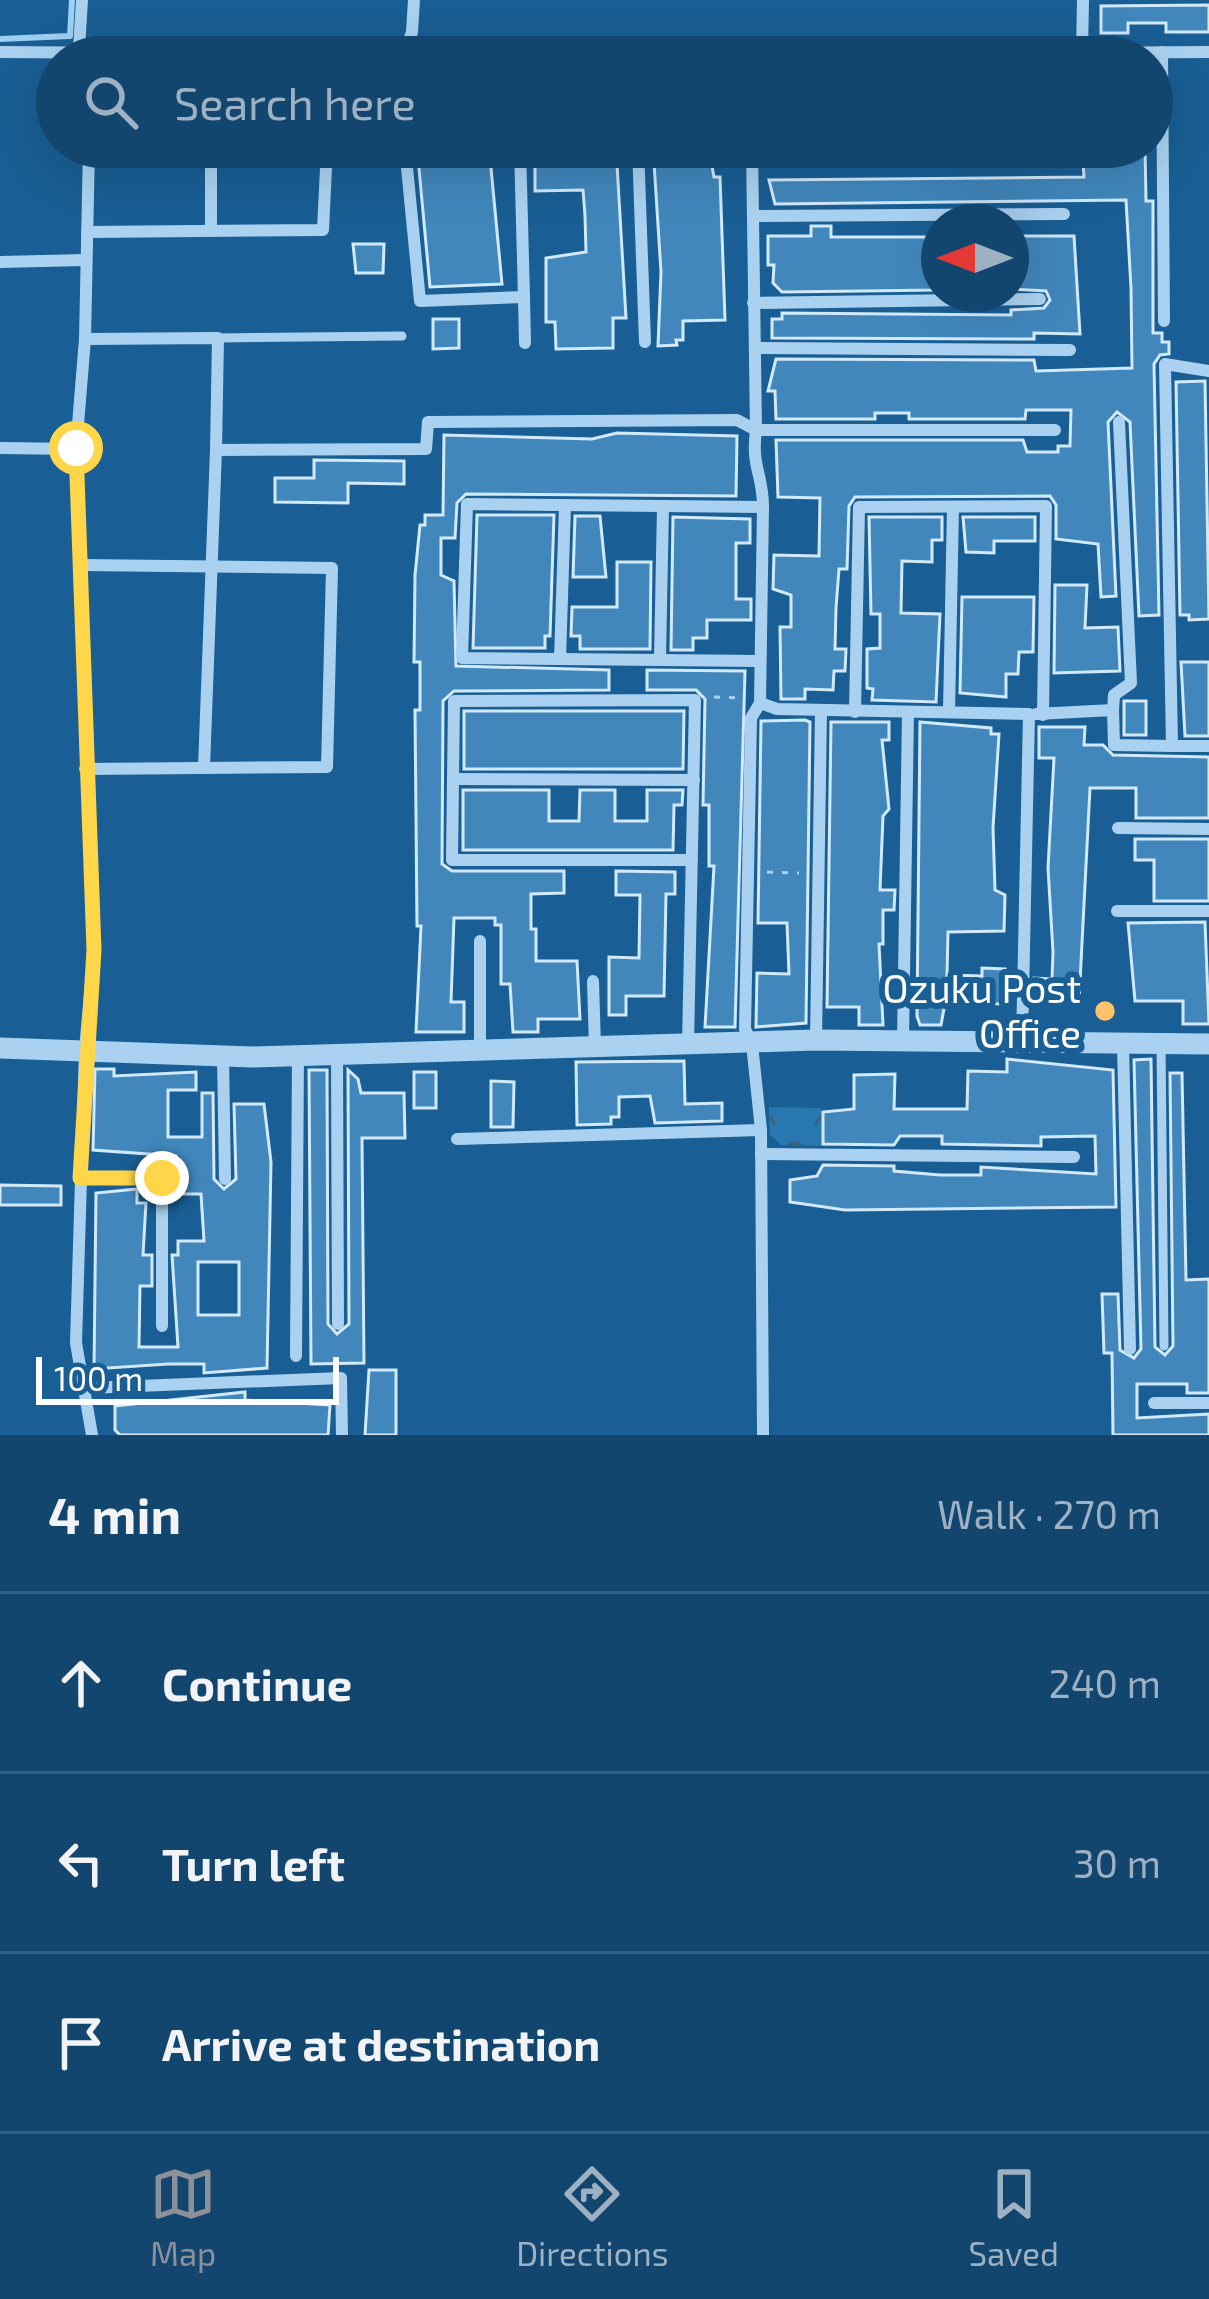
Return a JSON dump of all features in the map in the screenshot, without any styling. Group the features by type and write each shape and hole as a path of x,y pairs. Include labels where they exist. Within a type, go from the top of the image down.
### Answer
{"street":[{"path":"82,0 85,36"},
{"path":"410,36 414,0"},
{"path":"1082,0 1082,36"},
{"path":"0,52 36,52"},
{"path":"1173,52 1209,52"},
{"path":"89,168 86,339 76,448 94,950 76,1343 88,1388 92,1435"},
{"path":"211,168 211,231"},
{"path":"87,232 323,230 326,168"},
{"path":"407,168 420,301 524,297"},
{"path":"521,168 525,343"},
{"path":"639,168 645,342"},
{"path":"752,168 756,430 752,463 763,481 763,507 760,704 751,718 745,1029 752,1044 760,1130 763,1435"},
{"path":"1163,168 1164,321"},
{"path":"753,216 1064,214"},
{"path":"0,262 85,260"},
{"path":"753,303 1040,299"},
{"path":"86,339 218,338 205,768"},
{"path":"755,348 1070,350"},
{"path":"1172,746 1165,364 1209,371"},
{"path":"216,450 426,448 428,422 737,420 756,430 1054,430"},
{"path":"1119,422 1131,683 1114,695 1114,746 1209,746"},
{"path":"0,448 76,448"},
{"path":"760,661 462,658 467,504 763,507"},
{"path":"560,659 565,505"},
{"path":"660,659 663,506"},
{"path":"856,712 859,507 1046,506 1022,1043"},
{"path":"949,712 953,507"},
{"path":"82,565 332,568 327,767 86,769"},
{"path":"688,1045 694,780 695,700 454,701 452,860 692,860"},
{"path":"760,704 856,712 1113,710"},
{"path":"817,1040 821,710"},
{"path":"903,1041 908,712"},
{"path":"453,779 694,780"},
{"path":"1118,828 1209,829"},
{"path":"1117,911 1209,911"},
{"path":"479,941 480,1051"},
{"path":"593,981 595,1048"},
{"path":"0,1048 223,1056 817,1040 1209,1044"},
{"path":"1123,1044 1130,1348"},
{"path":"337,1054 338,1324"},
{"path":"296,1356 298,1055"},
{"path":"223,1056 225,1179"},
{"path":"457,1139 760,1130"},
{"path":"760,1154 1074,1157"},
{"path":"80,1178 162,1178 162,1326"},
{"path":"88,1388 341,1378 342,1435"},
{"path":"1154,1403 1209,1402"}],"lane":[{"path":"218,338 401,335"},
{"path":"1161,1044 1164,1346"}],"path":[{"path":"695,700 747,698 760,704"},
{"path":"747,872 818,873"}],"green space":[{"path":"769,1107 821,1108 822,1146 781,1145 770,1135"}],"building":[{"path":"1209,5 1209,32 1166,32 1166,23 1128,23 1128,33 1101,33 1101,6"},
{"path":"419,168 491,168 502,284 430,287"},
{"path":"535,168 617,168 626,318 613,318 613,348 556,349 555,322 546,322 546,258 586,252 583,190 535,191"},
{"path":"654,168 712,168 714,177 720,177 725,320 683,321 683,340 658,346 661,272"},
{"path":"1083,168 1145,168 1146,201 1153,201 1153,333 1162,333 1162,342 1169,342 1169,354 1160,355 1154,364 1159,615 1139,616 1130,422 1117,412 1108,422 1116,596 1101,597 1098,544 1056,539 1056,505 1050,496 855,497 849,506 847,569 839,569 836,608 835,649 846,649 845,671 834,671 833,690 805,689 805,699 781,699 780,627 791,627 791,595 773,589 774,555 819,556 820,498 778,497 776,440 1023,440 1027,452 1058,452 1058,446 1070,446 1071,410 1026,410 1025,419 909,419 909,413 875,413 875,419 776,419 775,391 768,391 776,359 1034,360 1036,371 1132,368 1131,288 1126,200 775,204 769,180 1084,177"},
{"path":"811,226 831,226 831,237 921,237 921,290 782,292 773,283 774,265 768,265 768,236 811,236"},
{"path":"1029,236 1074,236 1080,334 1034,333 1034,339 772,338 772,319 782,319 782,313 1011,315 1044,308 1050,300 1046,291 1029,290"},
{"path":"353,244 384,244 383,273 356,273"},
{"path":"433,319 459,319 459,348 433,349"},
{"path":"1205,381 1209,619 1189,620 1189,615 1180,615 1176,382"},
{"path":"617,433 737,436 736,496 466,494 457,503 455,538 441,538 441,575 454,581 456,666 609,670 609,690 454,691 443,701 442,864 452,871 564,871 564,893 531,894 531,929 536,929 536,961 577,961 580,1019 538,1019 538,1032 513,1032 510,984 501,984 501,925 495,925 495,918 454,918 451,1002 464,1002 464,1032 416,1032 421,926 417,926 415,710 420,710 420,662 414,662 415,575 420,525 425,525 425,515 443,515 444,435 592,439"},
{"path":"314,460 404,461 404,484 348,483 348,503 275,502 275,478 314,478"},
{"path":"477,515 554,515 550,636 545,636 545,648 473,648"},
{"path":"575,516 600,516 606,577 573,577"},
{"path":"673,517 750,519 750,543 736,543 736,599 751,599 751,620 707,620 707,638 693,638 693,650 671,650"},
{"path":"869,517 942,517 942,540 932,540 932,562 902,561 901,613 940,614 936,702 872,700 873,689 867,688 867,649 880,648 880,614 871,614"},
{"path":"963,517 1035,517 1035,541 994,541 994,553 966,552"},
{"path":"617,562 651,562 650,649 580,649 580,636 571,636 572,607 617,607"},
{"path":"1055,585 1087,585 1085,628 1118,627 1120,671 1054,673"},
{"path":"962,597 1034,597 1033,652 1019,652 1018,674 1006,674 1006,697 960,693"},
{"path":"1181,662 1209,662 1209,736 1185,736"},
{"path":"647,670 745,671 735,1027 705,1027 714,866 709,866 709,805 703,805 705,699 696,690 647,690"},
{"path":"1124,701 1146,701 1146,735 1124,735"},
{"path":"464,711 684,711 683,769 464,769"},
{"path":"761,721 810,722 806,1023 756,1027 757,973 789,974 787,923 758,923"},
{"path":"831,722 889,722 889,740 882,740 889,809 883,816 880,890 895,890 894,910 883,910 883,944 879,944 883,1025 859,1025 859,1007 827,1007"},
{"path":"920,722 991,728 991,734 999,734 993,828 995,890 1005,895 1004,931 948,932 947,975 982,976 982,968 1005,969 1005,978 1013,978 1012,997 1005,997 1005,1004 945,1003 941,1025 920,1025 917,1016"},
{"path":"1039,727 1085,727 1084,745 1103,745 1113,755 1209,757 1209,818 1136,818 1136,788 1090,788 1079,1001 1033,997 1034,978 1052,979 1053,952 1048,868 1054,758 1039,758"},
{"path":"463,790 549,790 549,821 579,821 580,790 615,790 615,821 647,821 647,790 683,790 682,805 674,805 673,850 463,850"},
{"path":"1135,839 1209,839 1209,901 1154,901 1154,860 1135,860"},
{"path":"616,871 675,872 675,894 666,894 664,996 626,996 626,1015 609,1015 609,957 639,958 640,895 616,895"},
{"path":"1205,922 1209,1024 1183,1024 1183,1001 1135,1001 1128,923"},
{"path":"1007,1059 1113,1070 1116,1207 845,1210 790,1202 790,1180 817,1176 823,1165 894,1166 894,1171 940,1175 981,1175 981,1167 1096,1174 1095,1136 1041,1137 1041,1146 942,1144 942,1136 900,1136 894,1145 823,1144 823,1112 854,1109 854,1075 895,1074 894,1109 967,1109 968,1071 1007,1072"},
{"path":"1151,1059 1155,1347 1165,1355 1173,1346 1170,1073 1182,1073 1186,1280 1209,1279 1209,1393 1187,1393 1187,1384 1137,1384 1137,1418 1209,1414 1209,1435 1113,1435 1112,1353 1104,1353 1102,1294 1118,1294 1120,1350 1134,1358 1141,1349 1134,1060"},
{"path":"684,1061 685,1104 722,1103 722,1121 655,1123 650,1096 619,1097 619,1117 611,1117 611,1124 577,1125 576,1062"},
{"path":"95,1069 114,1069 114,1076 196,1072 196,1090 168,1090 168,1137 202,1137 202,1093 213,1093 214,1179 224,1189 236,1179 234,1104 264,1104 271,1162 267,1368 204,1373 204,1364 94,1369 96,1193 137,1189 137,1203 146,1203 143,1255 152,1255 152,1286 140,1286 139,1347 178,1347 172,1255 178,1255 178,1241 204,1241 201,1194 176,1194 176,1156 93,1150","holes":["198,1262 239,1262 239,1315 198,1315"]},
{"path":"309,1070 327,1070 328,1324 337,1334 349,1324 348,1070 358,1079 361,1093 404,1093 405,1138 362,1138 364,1363 311,1364"},
{"path":"414,1072 436,1072 436,1108 414,1108"},
{"path":"491,1081 514,1082 513,1127 491,1127"},
{"path":"0,1185 61,1186 61,1205 0,1205"},
{"path":"369,1370 396,1370 396,1435 365,1435"},
{"path":"245,1392 245,1400 330,1405 328,1435 120,1435 115,1430 115,1406"}],"waterway":[{"path":"70,36 72,0"},
{"path":"0,39 36,37"}],"place":[{"name":"Ozuku Post Office","path":"1105,1011"}],"route":[{"path":"76,448 94,950 80,1178 162,1178"}]}
